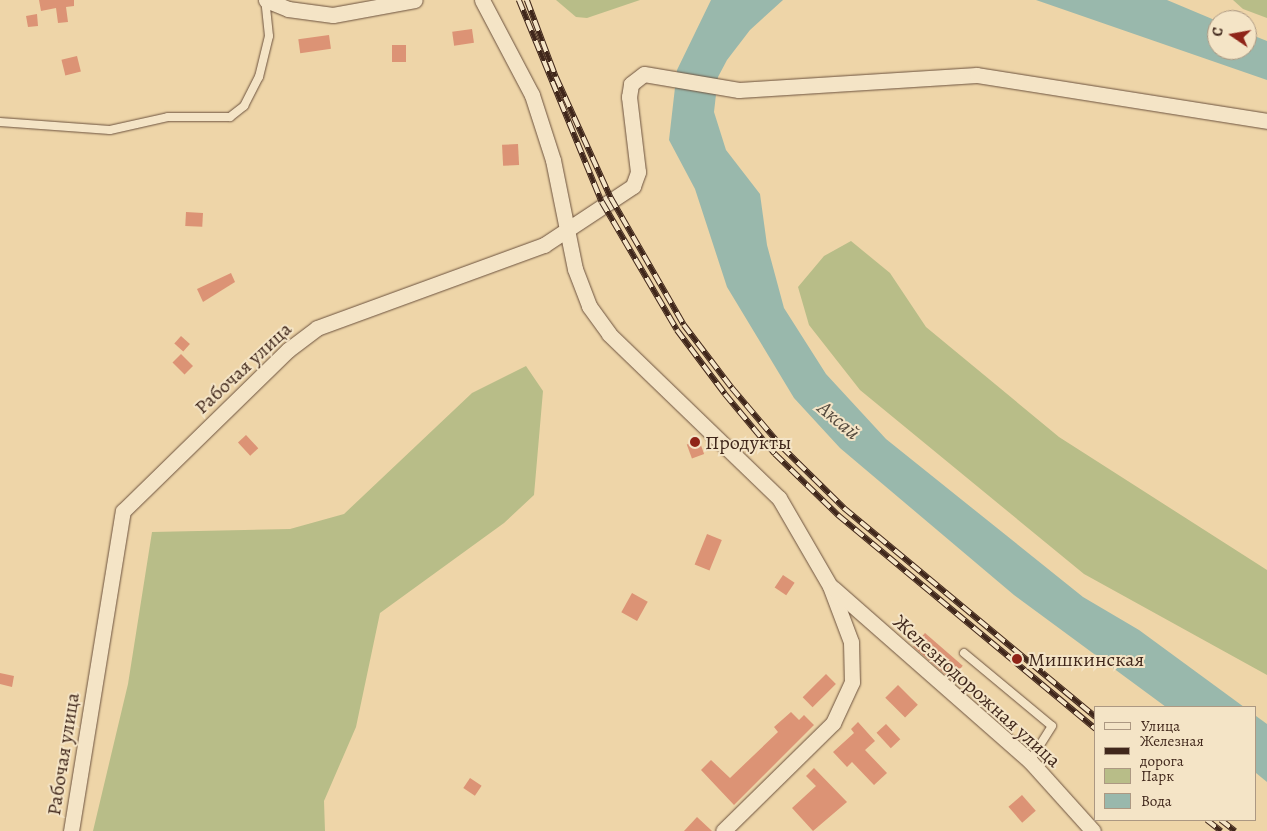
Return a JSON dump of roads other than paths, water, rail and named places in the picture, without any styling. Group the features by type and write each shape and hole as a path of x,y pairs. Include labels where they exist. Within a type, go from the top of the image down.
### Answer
{"street":[{"path":"265,0 288,9 333,15 415,0"},
{"path":"482,0 532,94 569,230 575,269 594,313 636,361 779,498 830,586 852,642 852,682 845,702 833,723 723,831"},
{"name":"Рабочая улица","path":"71,831 122,511 288,350 317,328 544,245 633,186 638,172 632,135 631,84 644,74 659,74 739,90 977,75 1267,121"},
{"name":"Железнодорожная улица","path":"830,586 1030,762 1093,831"}],"lane":[{"path":"0,122 110,130 168,117 230,117 244,106 259,77 269,36 265,0"},
{"path":"964,653 1052,726 1030,762"}],"water":[{"name":"Аксай","path":"711,0 783,0 750,30 727,60 718,77 714,112 726,150 760,194 767,245 784,308 826,374 886,439 1083,597 1139,630 1243,706 1165,706 1014,595 840,448 794,398 727,287 695,189 669,140 677,70"},
{"path":"1036,0 1167,0 1207,17 1207,59"},
{"path":"1257,37 1267,41 1267,80 1209,60 1257,60"},
{"path":"1257,717 1267,724 1267,782 1257,774"}],"railway":[{"path":"519,0 602,202 677,330 725,394 775,454 838,515 1094,727"},
{"path":"527,0 556,77 611,198 684,325 732,388 782,447 844,508 1094,715"},
{"path":"1208,821 1221,831"},
{"path":"1222,821 1235,831"}],"place":[{"name":"Продукты","path":"695,442"},
{"name":"Мишкинская","path":"1017,659"}]}
